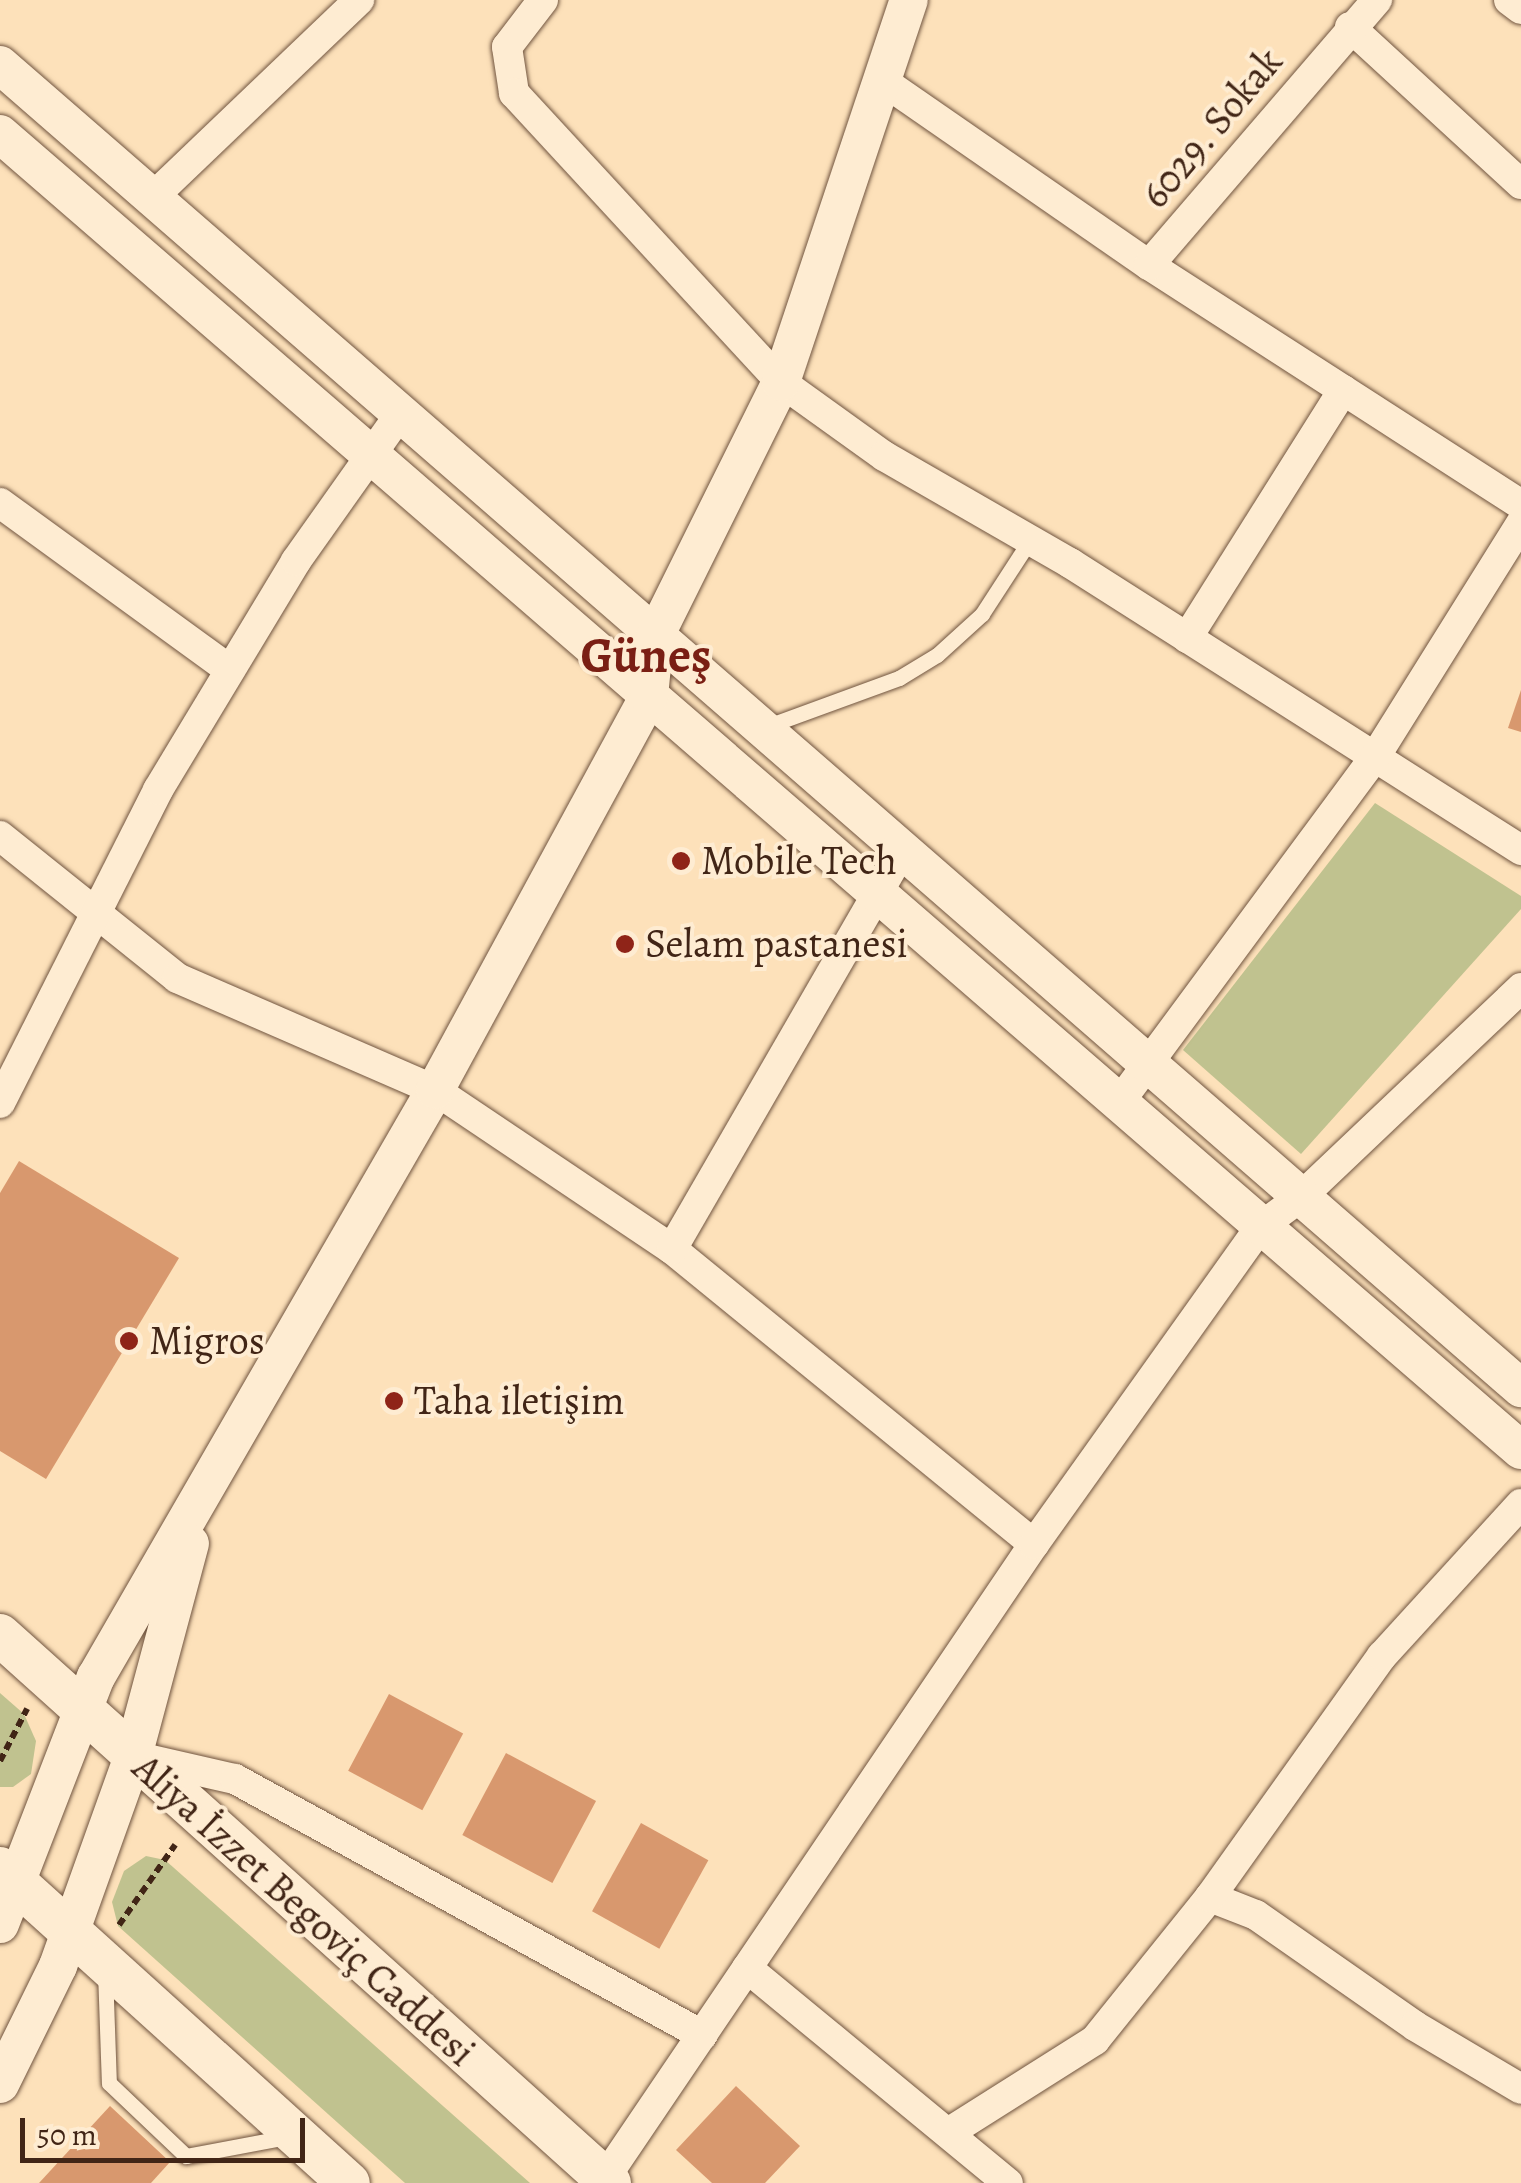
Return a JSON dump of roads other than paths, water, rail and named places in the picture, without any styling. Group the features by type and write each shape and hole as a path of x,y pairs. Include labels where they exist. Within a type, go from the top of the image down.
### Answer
{"main road":[{"name":"Aliya İzzet Begoviç Caddesi","path":"0,1635 608,2181"},
{"path":"9,1876 349,2183"}],"street":[{"path":"154,196 359,0"},
{"path":"543,0 508,46 514,93 781,382 884,456 1030,540 1521,850"},
{"path":"0,1924 9,1876 80,1709 435,1090 649,696 655,636 781,382 909,0"},
{"name":"6029. Sokak","path":"1148,265 1377,0"},
{"path":"1509,0 1521,9"},
{"path":"1350,27 1521,184"},
{"path":"0,64 1521,1388"},
{"path":"883,81 1148,265 1521,506"},
{"path":"0,134 1259,1228 1521,1450"},
{"path":"1187,638 1343,390"},
{"path":"0,1103 158,790 367,452 400,414"},
{"path":"0,502 230,670"},
{"path":"1118,1104 1374,757 1521,523"},
{"path":"0,836 93,917 177,978 435,1090 672,1250 1034,1544"},
{"path":"672,1250 902,849"},
{"path":"608,2181 702,2035 1034,1544 1259,1228 1302,1196 1521,988"},
{"path":"0,2084 91,1950 133,1756 202,1499"},
{"path":"948,2133 1095,2040 1210,1897 1382,1656 1521,1504"},
{"path":"133,1756 235,1779 702,2035"},
{"path":"1210,1897 1256,1914 1415,2026 1521,2089"},
{"path":"747,1968 1008,2183"}],"lane":[{"path":"762,728 900,678 937,655 982,614 1030,540"},
{"path":"91,1950 108,2084 186,2156 296,2135"}],"place":[{"name":"Mobile Tech","path":"681,861"},
{"name":"Selam pastanesi","path":"625,944"},
{"name":"Migros","path":"129,1341"},
{"name":"Taha iletişim","path":"394,1401"}],"district":[{"name":"Güneş","path":"646,656"}]}
